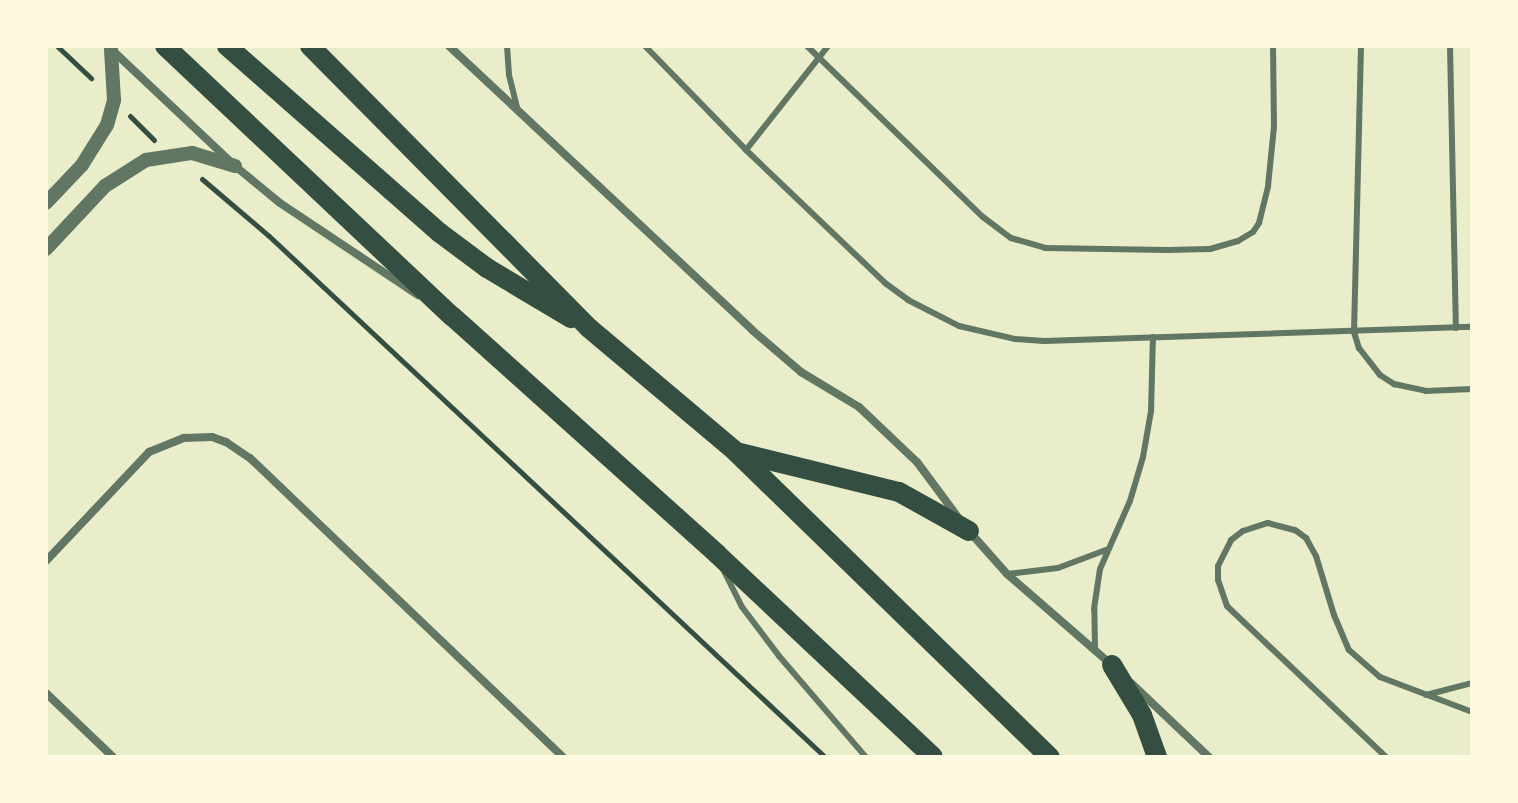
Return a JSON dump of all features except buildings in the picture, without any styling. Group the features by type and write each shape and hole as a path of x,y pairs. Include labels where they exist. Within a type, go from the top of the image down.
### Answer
{"main road":[{"path":"165,46 452,316 717,554 933,757"},
{"path":"227,46 440,233 487,268 589,328"},
{"path":"310,46 589,328 736,452 1050,757"},
{"path":"736,452 899,492 969,531"},
{"path":"1112,665 1130,692 1157,757"}],"street":[{"path":"449,46 752,330 801,372 859,407 887,433 917,462 969,531 1007,574 1095,648 1209,757"},
{"path":"46,203 96,146 114,100 109,48"},
{"path":"109,48 235,166 331,240 452,316"},
{"path":"46,249 105,186 124,171 146,160 169,154 192,153 235,166"},
{"path":"46,561 149,452 184,438 212,437 226,442 250,458 563,757"},
{"path":"46,693 113,757"}],"lane":[{"path":"507,46 509,75 517,108"},
{"path":"645,46 746,150 885,283 933,314 987,334 1015,339 1472,327"},
{"path":"807,46 983,217 1011,238 1045,248 1195,249 1238,241 1253,232 1259,223 1268,186 1274,127 1273,46"},
{"path":"746,150 828,46"},
{"path":"1361,46 1354,332 1368,363 1394,384 1426,391 1472,389"},
{"path":"1450,46 1456,328"},
{"path":"1095,648 1096,588 1106,550 1130,501 1143,457 1151,411 1153,337"},
{"path":"1386,757 1227,606 1221,594 1218,566 1231,540 1243,531 1268,523 1295,530 1306,538 1316,556 1334,615 1349,650 1380,677 1472,712"},
{"path":"1007,574 1058,568 1106,550"},
{"path":"717,554 742,607 866,757"},
{"path":"1426,695 1472,683"}],"path":[{"path":"57,46 169,154 230,199 825,757"}]}
